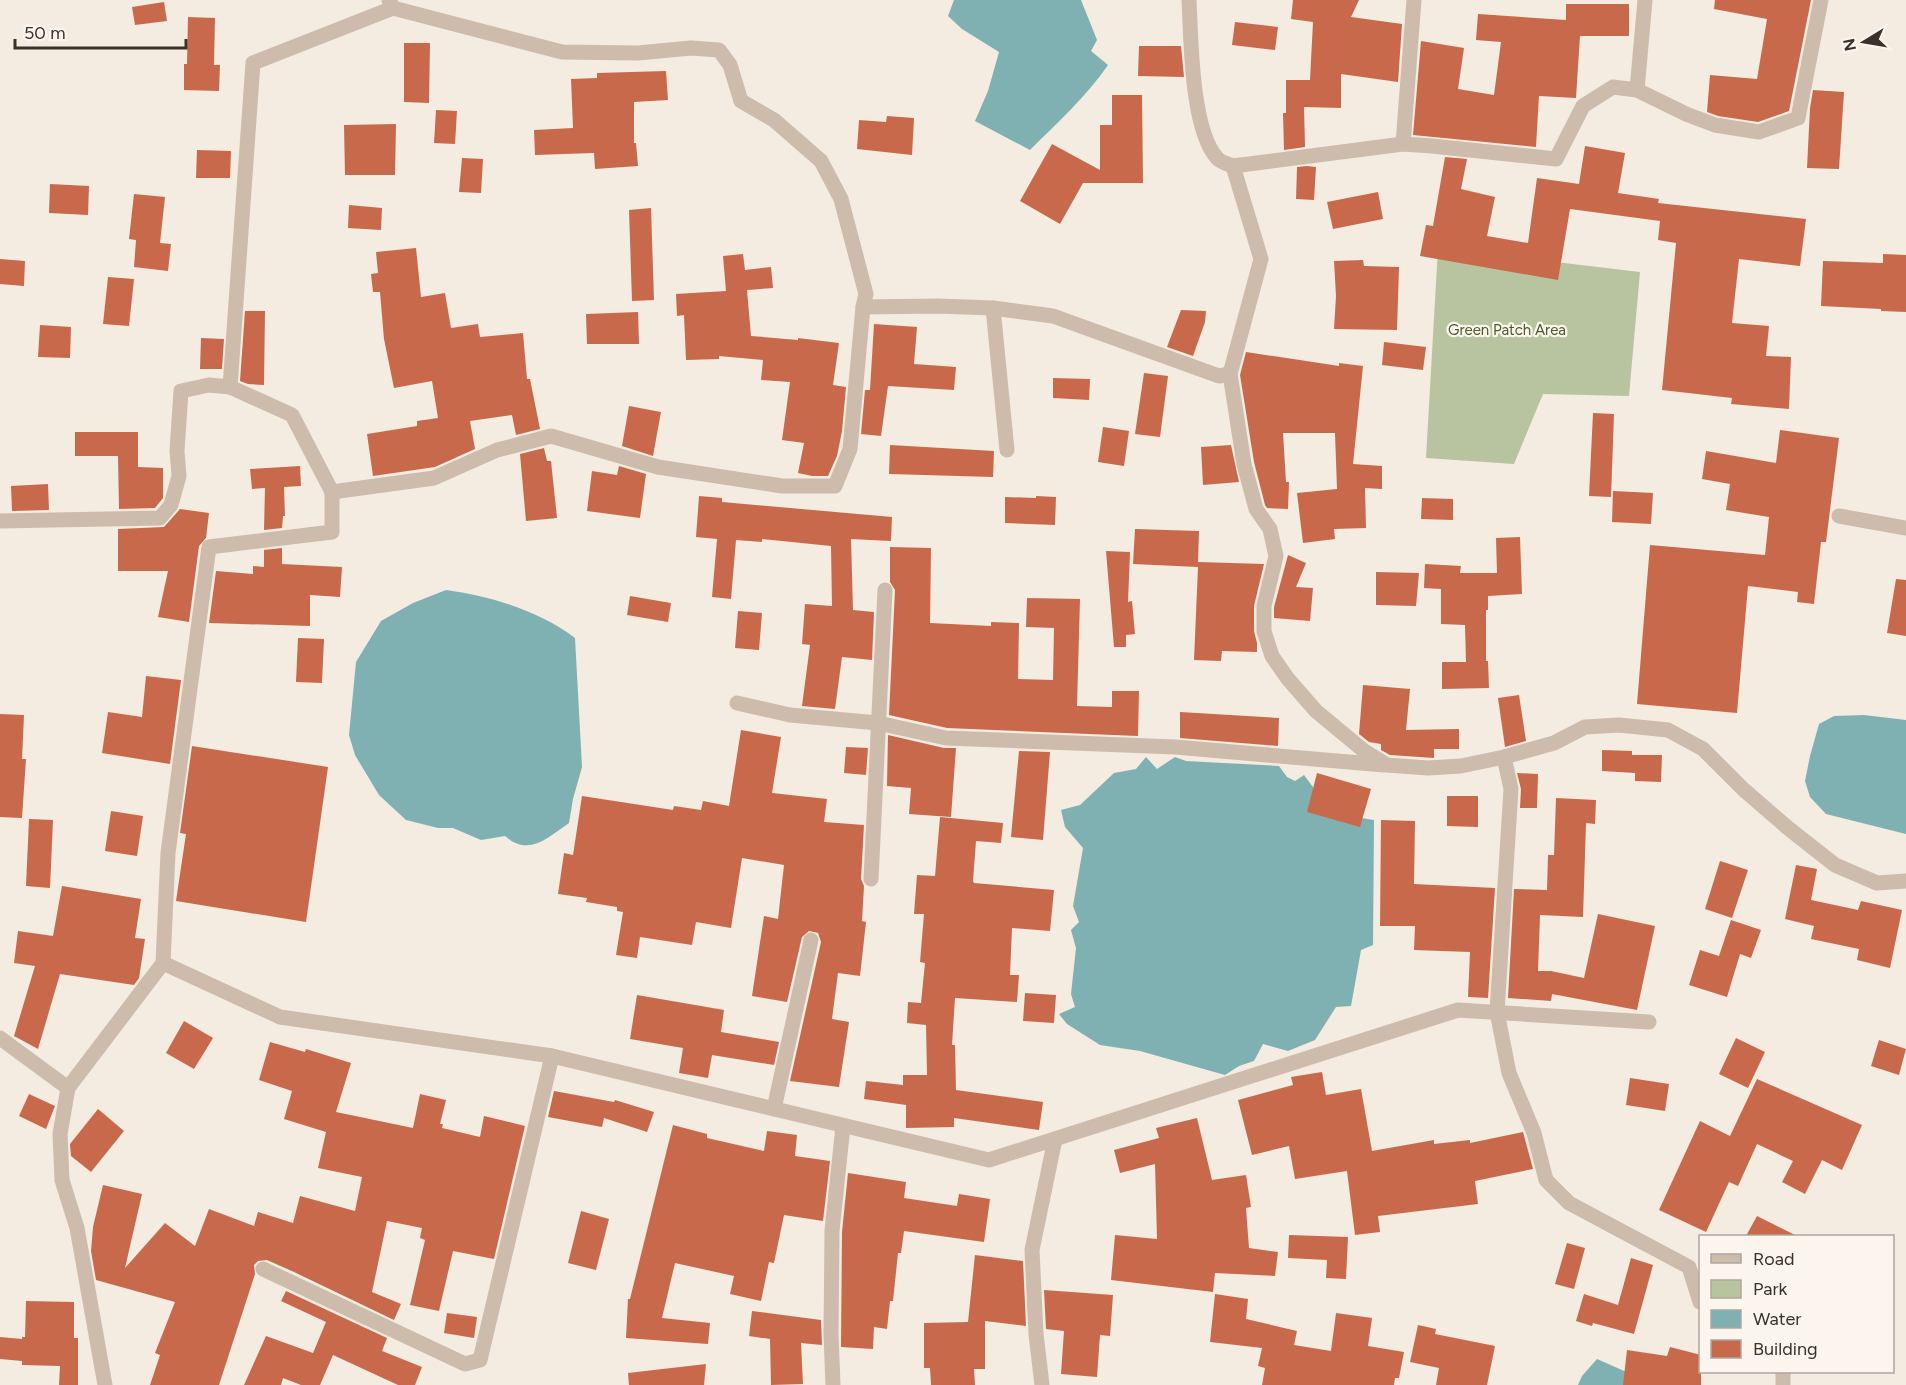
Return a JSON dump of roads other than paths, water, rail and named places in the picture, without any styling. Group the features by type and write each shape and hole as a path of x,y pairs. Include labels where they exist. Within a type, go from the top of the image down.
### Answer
{"street":[{"path":"1189,0 1197,104 1206,137 1217,159 1233,166 1402,144 1556,159 1583,106 1613,87 1637,90 1686,114 1715,125 1759,132 1798,118 1821,0"},
{"path":"1402,144 1414,0"},
{"path":"1637,90 1645,0"},
{"path":"230,387 253,63 391,4 562,52 638,53 690,48 719,50 730,65 741,101 774,120 821,161 841,199 866,294 850,449 835,486 782,486 658,466 551,436 497,450 434,478 332,492"},
{"path":"1233,166 1261,259 1230,374 1247,475 1256,509 1270,529 1276,556 1264,606 1264,631 1272,656 1288,679 1316,711 1354,743 1387,765"},
{"path":"863,308 938,306 993,308 1053,316 1219,376 1230,374"},
{"path":"993,308 1007,450"},
{"path":"0,520 160,518 171,506 179,476 177,451 181,391 209,386 230,387 292,415 332,492 332,532 208,547 168,853 163,963 68,1088 60,1134 62,1180 76,1228 105,1385"},
{"path":"1839,516 1906,528"},
{"path":"871,879 885,590"},
{"path":"736,703 790,715 878,723 946,738 1175,747 1428,768 1461,766 1504,757 1554,743 1585,727 1619,725 1668,730 1704,749 1743,789 1835,866 1877,883 1906,882"},
{"path":"1504,757 1510,789 1497,1012 1509,1073 1534,1133 1546,1180 1569,1203 1689,1266 1699,1296"},
{"path":"774,1109 811,940"},
{"path":"163,963 280,1017 552,1056 989,1160 1458,1010 1649,1022"},
{"path":"0,1038 68,1088"},
{"path":"263,1269 465,1364 480,1360 552,1056"},
{"path":"832,1385 832,1232 843,1126"},
{"path":"1042,1385 1036,1334 1032,1250 1055,1139"}],"water":[{"path":"954,0 1081,0 1097,40 1091,51 1108,65 1081,99 1030,150 975,121 988,91 999,52 962,29 948,16"},
{"path":"446,590 480,596 514,606 546,620 575,638 582,767 569,823 538,843 522,845 505,836 481,840 453,828 438,828 406,820 379,795 355,755 349,735 356,662 381,621 413,603"},
{"path":"1864,715 1906,720 1906,834 1826,814 1810,797 1805,781 1819,724 1834,716"},
{"path":"1146,757 1157,769 1175,757 1186,761 1279,766 1287,777 1295,781 1304,775 1313,787 1316,811 1374,820 1373,945 1361,950 1351,1006 1336,1007 1315,1040 1288,1051 1263,1044 1254,1061 1239,1066 1225,1075 1140,1051 1100,1045 1067,1024 1059,1014 1075,1007 1071,994 1076,948 1071,930 1079,922 1073,906 1083,848 1065,827 1061,810 1080,805 1114,773 1136,769"},
{"path":"1597,1359 1640,1378 1638,1385 1578,1385 1582,1376"}],"park label":[{"name":"Green Patch Area","path":"1507,330"}]}
